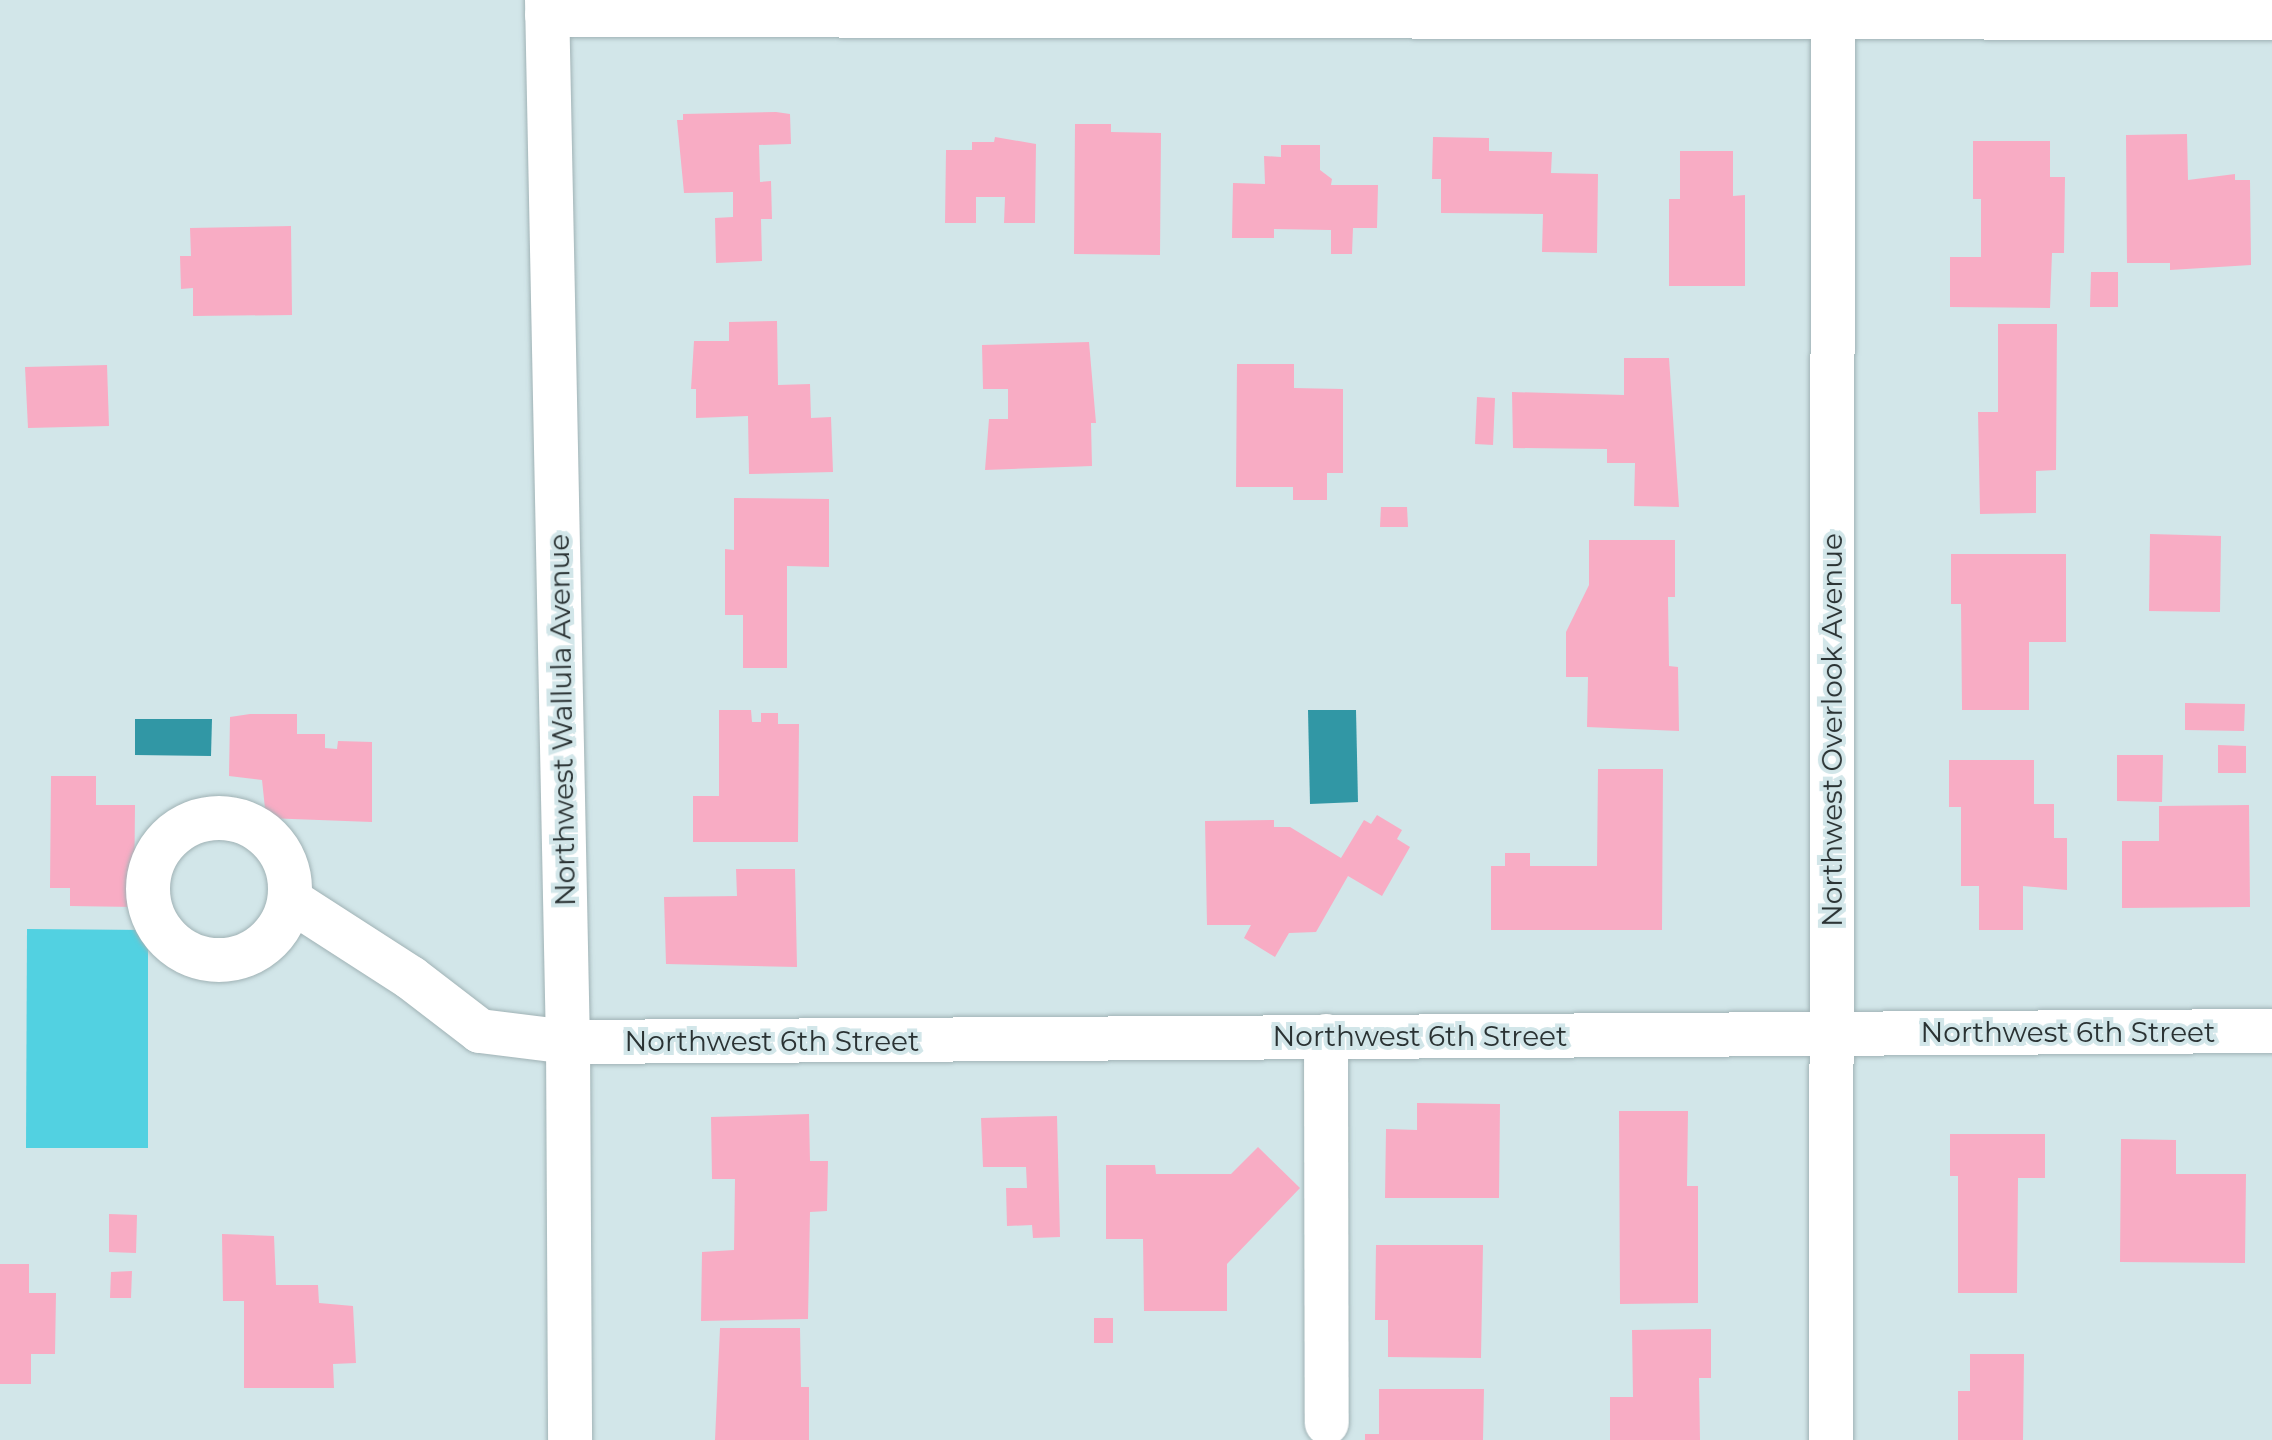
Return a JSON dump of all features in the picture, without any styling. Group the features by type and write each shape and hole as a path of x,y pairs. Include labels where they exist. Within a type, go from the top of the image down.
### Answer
{"street":[{"path":"547,7 1286,8 1833,19 2272,18"},
{"name":"Northwest Wallula Avenue","path":"547,7 568,1042 570,1440"},
{"name":"Northwest Overlook Avenue","path":"1831,1440 1833,19"},
{"name":"Northwest 6th Street","path":"290,900 411,978 480,1031 568,1042 2272,1031"},
{"path":"1326,1036 1327,1423"}],"shaded area":[{"path":"1308,710 1356,710 1358,802 1310,804"},
{"path":"135,719 212,719 211,756 135,755"},
{"path":"27,929 148,930 148,1148 26,1148"}],"building":[{"path":"683,114 790,114 791,144 759,145 760,182 771,181 772,219 761,219 762,261 716,263 715,218 733,217 733,192 684,193 677,120 683,120"},
{"path":"1075,124 1111,124 1111,132 1161,133 1160,255 1074,254"},
{"path":"2187,134 2188,180 2235,174 2235,180 2250,180 2251,265 2170,270 2170,263 2127,263 2126,135"},
{"path":"995,137 1036,144 1035,223 1004,223 1005,197 976,197 976,223 945,223 946,150 972,150 972,142 994,142"},
{"path":"1433,137 1489,138 1489,151 1552,152 1551,173 1598,174 1597,253 1542,252 1543,214 1441,213 1441,179 1432,179"},
{"path":"1973,141 2050,141 2050,177 2065,177 2064,253 2052,253 2050,308 1950,307 1950,257 1981,257 1981,199 1973,199"},
{"path":"1281,145 1320,145 1320,170 1332,179 1331,185 1378,185 1377,228 1353,228 1352,254 1331,254 1331,230 1274,229 1274,238 1232,238 1233,183 1265,184 1264,156 1281,157"},
{"path":"1680,151 1733,151 1733,196 1745,195 1745,286 1669,286 1669,199 1680,199"},
{"path":"291,226 292,315 193,316 193,288 181,289 180,256 191,256 190,228"},
{"path":"2091,272 2118,272 2118,307 2090,307"},
{"path":"777,321 778,385 810,384 811,418 831,417 833,472 749,474 748,416 696,418 696,389 691,389 694,341 729,341 729,322"},
{"path":"1998,324 2057,324 2056,470 2036,471 2036,513 1980,514 1978,412 1998,412"},
{"path":"1089,342 1096,423 1091,423 1092,466 985,470 989,419 1008,419 1008,389 983,389 982,345"},
{"path":"1624,358 1669,358 1679,507 1634,506 1635,463 1607,463 1607,449 1513,448 1512,392 1624,395"},
{"path":"1237,364 1294,364 1294,388 1343,389 1343,473 1327,473 1327,500 1293,500 1293,487 1236,487"},
{"path":"107,365 109,426 28,428 25,367"},
{"path":"1477,397 1495,398 1493,445 1475,444"},
{"path":"734,498 829,499 829,567 787,566 787,668 743,668 743,615 725,615 725,549 734,550"},
{"path":"1381,507 1407,507 1408,527 1380,527"},
{"path":"2150,534 2221,536 2220,612 2149,611"},
{"path":"1589,540 1675,540 1675,597 1668,597 1669,666 1678,667 1679,731 1587,727 1588,677 1566,677 1566,632 1589,585"},
{"path":"1951,554 2066,554 2066,642 2029,642 2029,710 1962,710 1961,604 1951,604"},
{"path":"2185,703 2245,704 2244,731 2185,730"},
{"path":"719,710 751,710 752,722 761,722 761,713 778,713 778,724 799,724 798,842 693,842 693,796 719,796"},
{"path":"297,714 297,734 325,734 325,748 337,749 338,741 372,742 372,822 266,818 262,780 229,776 230,717"},
{"path":"2218,745 2246,746 2246,773 2218,773"},
{"path":"2117,755 2163,755 2162,802 2117,801"},
{"path":"1949,760 2034,760 2034,804 2054,804 2054,838 2067,838 2067,890 2023,886 2023,930 1979,930 1979,886 1961,886 1961,807 1949,807"},
{"path":"1598,769 1663,769 1662,930 1491,930 1491,866 1505,866 1505,853 1530,853 1530,866 1597,866"},
{"path":"51,776 96,776 96,805 135,805 134,907 70,906 70,888 50,888"},
{"path":"2249,805 2250,907 2122,908 2122,841 2159,841 2159,806"},
{"path":"1377,815 1402,830 1397,839 1410,847 1382,896 1348,876 1316,932 1289,933 1275,957 1244,938 1251,925 1207,925 1205,821 1274,820 1274,827 1290,827 1341,858 1364,820 1371,824"},
{"path":"736,869 795,869 797,967 666,964 664,897 737,896"},
{"path":"1417,1103 1500,1104 1499,1198 1385,1198 1386,1129 1417,1130"},
{"path":"1619,1111 1688,1111 1687,1186 1698,1186 1698,1303 1620,1304"},
{"path":"809,1114 810,1161 828,1161 827,1211 810,1212 808,1319 701,1321 702,1252 734,1250 735,1179 712,1179 711,1117"},
{"path":"1057,1116 1060,1237 1033,1238 1032,1225 1007,1226 1006,1188 1027,1188 1026,1167 983,1167 981,1118"},
{"path":"1950,1134 2045,1134 2045,1178 2018,1178 2017,1293 1958,1293 1958,1176 1950,1176"},
{"path":"2121,1139 2176,1140 2176,1174 2246,1174 2245,1263 2120,1262"},
{"path":"1258,1147 1300,1188 1227,1264 1227,1311 1144,1311 1143,1239 1106,1239 1106,1165 1155,1165 1156,1174 1231,1174"},
{"path":"109,1214 137,1215 136,1253 109,1252"},
{"path":"222,1234 274,1236 276,1285 318,1285 319,1303 353,1306 356,1363 333,1364 334,1388 244,1388 244,1301 223,1301"},
{"path":"1376,1245 1483,1245 1481,1358 1388,1357 1388,1320 1375,1320"},
{"path":"0,1264 29,1264 29,1293 56,1293 55,1354 31,1354 31,1384 0,1384"},
{"path":"132,1271 131,1298 110,1298 111,1272"},
{"path":"1094,1318 1113,1318 1113,1343 1094,1343"},
{"path":"720,1328 800,1328 801,1387 809,1387 809,1440 715,1440"},
{"path":"1711,1329 1711,1378 1699,1378 1700,1440 1610,1440 1610,1397 1633,1397 1632,1330"},
{"path":"1970,1354 2024,1354 2023,1440 1958,1440 1958,1391 1970,1391"},
{"path":"1379,1389 1484,1389 1483,1440 1365,1440 1365,1434 1379,1434"}]}
